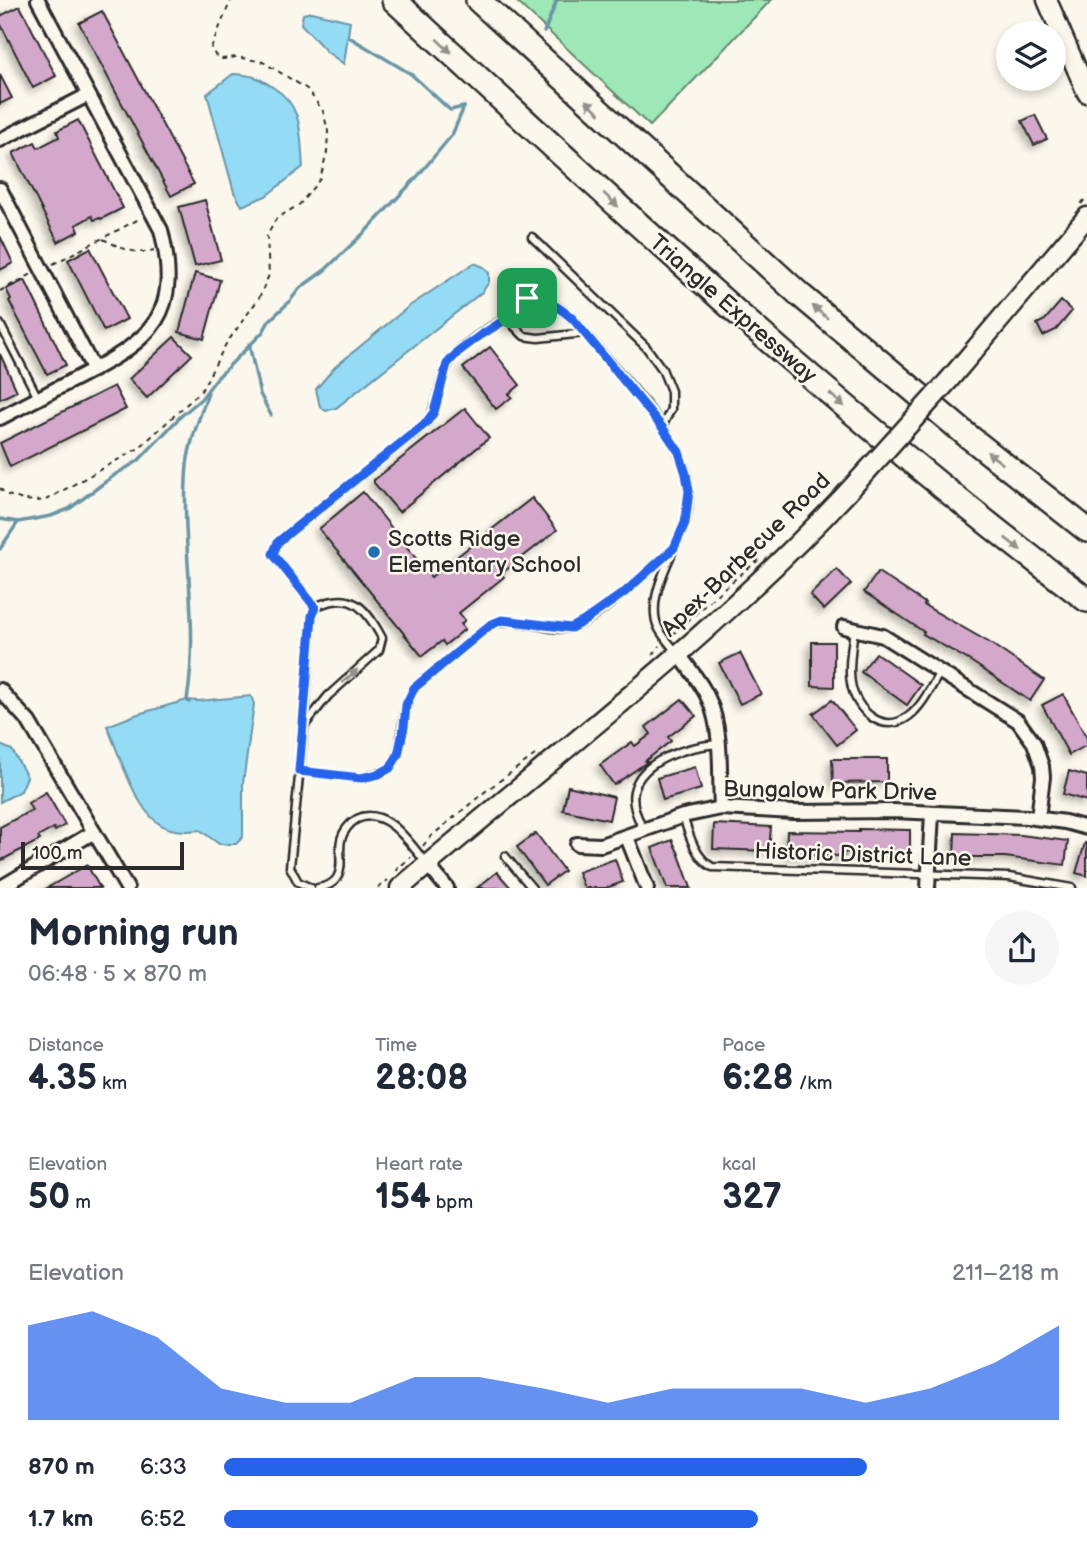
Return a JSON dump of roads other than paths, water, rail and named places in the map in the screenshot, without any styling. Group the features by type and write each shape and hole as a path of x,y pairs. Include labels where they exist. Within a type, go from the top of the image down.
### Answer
{"highway":[{"name":"Triangle Expressway","path":"394,0 758,332 974,514 1087,600"},
{"path":"478,0 799,294 968,436 1087,530"}],"street":[{"path":"0,418 94,370 136,345 159,314 166,297 169,277 161,230 38,0"},
{"path":"1047,0 1087,93"},
{"path":"0,140 88,95"},
{"path":"0,189 94,370"},
{"name":"Apex-Barbecue Road","path":"400,888 679,654 808,533 949,380 1087,218"},
{"path":"849,628 883,636 1011,716 1029,734 1042,766 1038,818"},
{"path":"679,654 709,698 716,722 721,808"},
{"path":"0,690 29,722 127,888"},
{"name":"Bungalow Park Drive","path":"577,844 601,845 683,816 721,808 775,811 855,810 1038,818 1087,828"},
{"path":"928,888 932,813"},
{"path":"0,888 94,832"},
{"path":"626,837 647,888"},
{"path":"428,864 447,888"}],"lane":[{"path":"532,237 646,347 662,369 671,391 671,409 662,427"},
{"path":"585,333 538,338 524,336 515,327 514,314 519,302 527,298 543,298 557,306 585,333 662,427 679,452 689,491 685,523 655,600 654,613 659,628 679,654"},
{"path":"315,607 273,554 278,542 426,423 434,412 447,364 485,331 514,314"},
{"path":"0,324 38,398"},
{"path":"299,771 361,778 390,768 398,755 406,705 414,688 490,625 502,620 571,628 625,592 674,548"},
{"path":"304,726 328,696 379,650 382,638 362,609 346,599 333,599 315,607 312,616 289,867 298,882 311,888"},
{"path":"849,628 850,682 856,702 869,716 887,723 908,717 940,672"},
{"path":"643,831 634,803 634,790 647,771 680,751 698,745 718,744"},
{"name":"Historic District Lane","path":"683,816 697,852 704,862 712,867 1009,877 1072,888"},
{"path":"318,888 325,887 337,878 341,868 341,838 350,825 362,817 375,817 391,824 428,864"},
{"path":"505,856 532,888"}],"water":[{"path":"311,12 350,21 344,64 327,52 301,24 303,14"},
{"path":"233,74 259,79 274,88 291,104 299,123 303,167 266,196 242,206 234,192 207,94"},
{"path":"474,263 484,267 489,273 489,282 482,292 336,408 326,411 320,407 316,389 335,367 408,307"},
{"path":"251,696 254,704 243,783 243,837 236,844 219,844 200,830 178,831 158,823 149,815 134,792 107,726 187,700"},
{"path":"0,745 12,750 27,777 21,791 0,802"}],"waterway":[{"path":"544,32 557,0"},
{"path":"349,37 411,74 450,110 464,107"},
{"path":"0,519 18,522 51,516 69,509 138,461 201,399 216,379 263,332 269,321 300,288 325,270 417,177 452,135 464,107"},
{"path":"249,344 260,394 271,415"},
{"path":"189,702 192,641 186,524 187,465 208,393"},
{"path":"0,549 18,522"}],"place":[{"name":"Scotts Ridge Elementary School","path":"374,552"}]}
